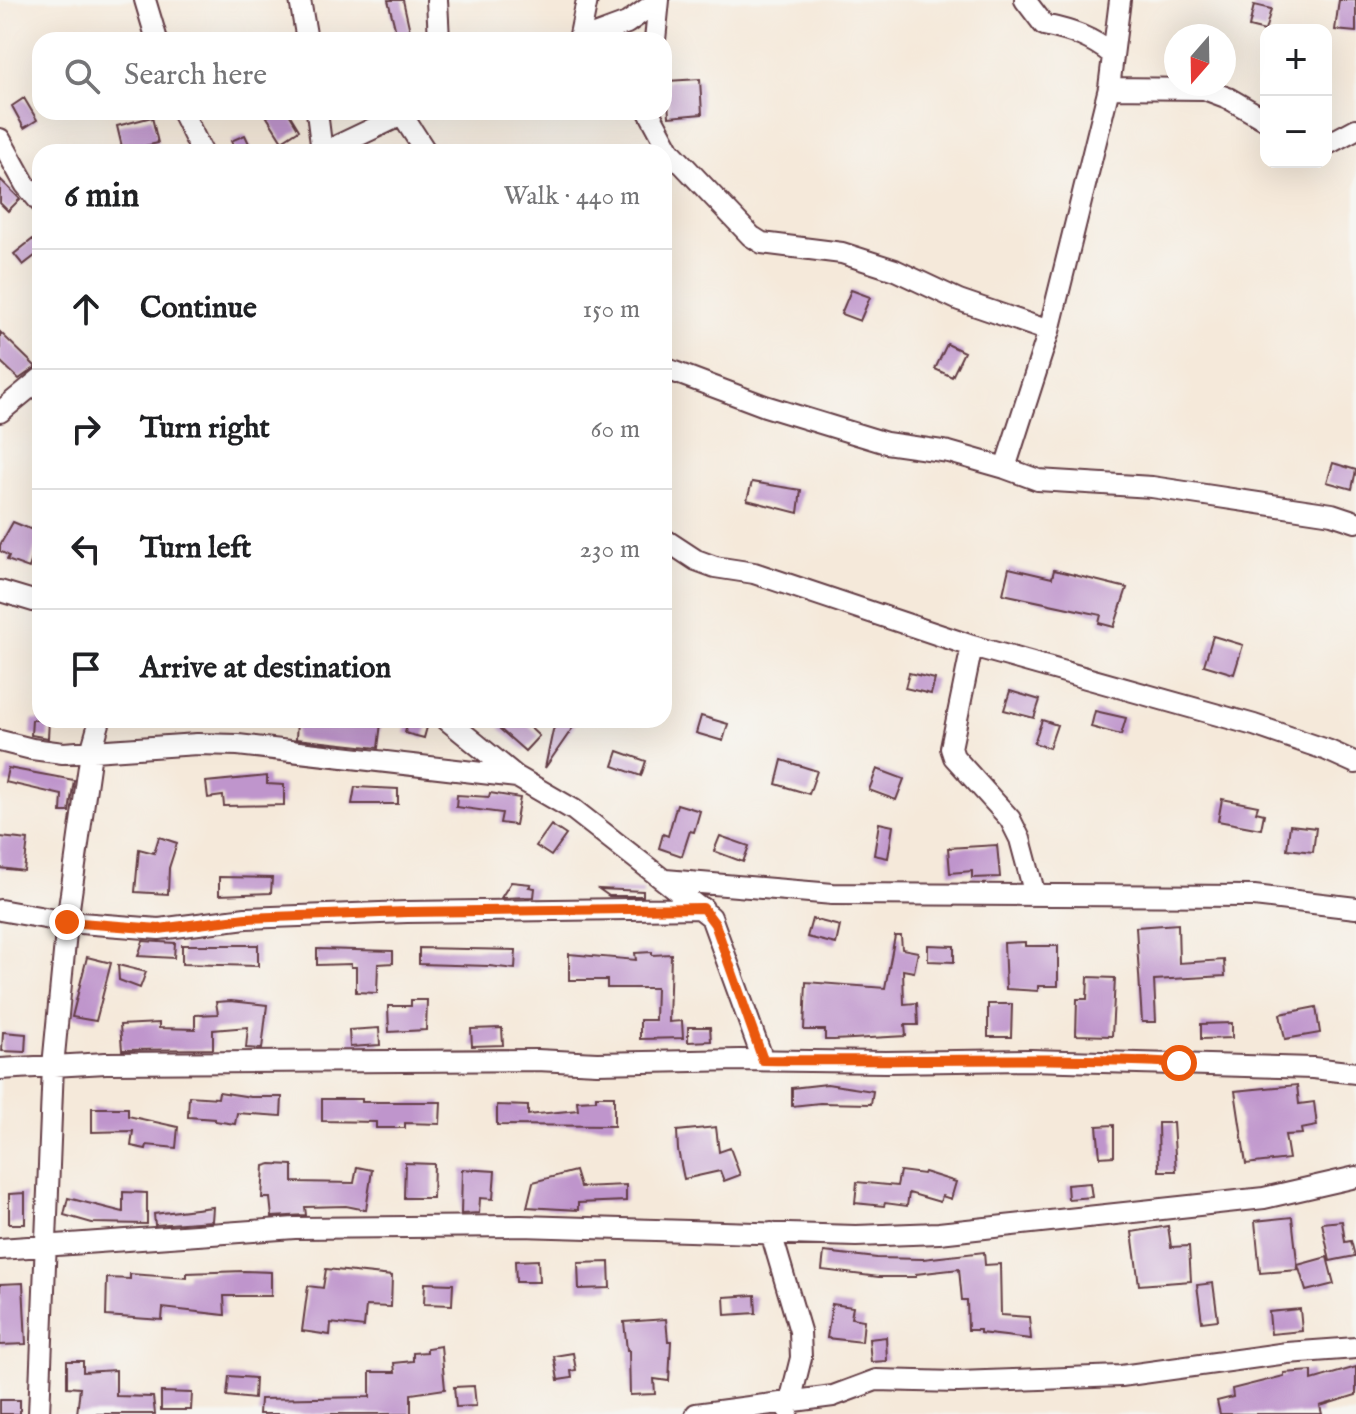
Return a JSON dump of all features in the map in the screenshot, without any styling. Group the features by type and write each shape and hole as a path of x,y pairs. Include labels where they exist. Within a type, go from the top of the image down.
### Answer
{"street":[{"path":"145,0 155,32"},
{"path":"300,0 306,32"},
{"path":"437,0 439,32"},
{"path":"581,32 587,0"},
{"path":"602,32 627,23 659,0"},
{"path":"656,32 659,0"},
{"path":"1025,0 1044,25 1094,40 1113,55"},
{"path":"1005,468 1049,331 1109,88 1120,0"},
{"path":"1109,88 1204,89 1228,98 1260,117"},
{"path":"186,120 198,144"},
{"path":"318,120 322,144"},
{"path":"340,144 390,120"},
{"path":"409,120 422,144"},
{"path":"653,120 666,144"},
{"path":"1332,142 1356,129"},
{"path":"0,139 32,192"},
{"path":"672,153 751,236 762,243 842,253 895,270 959,300 1049,331"},
{"path":"672,371 765,406 886,443 949,452 1038,480 1152,487 1317,511 1356,522"},
{"path":"0,412 32,386"},
{"path":"672,544 696,560 715,567 754,573 972,646 1254,725 1356,763"},
{"path":"0,591 32,601"},
{"path":"972,646 951,748 954,757 1010,819 1020,839 1035,895"},
{"path":"39,1414 53,1066 67,922 91,752 98,728"},
{"path":"472,729 517,777 574,810 703,908 715,924 763,1060"},
{"path":"0,741 63,753 197,744 238,745 517,777"},
{"path":"665,880 833,894 1254,896 1356,908"},
{"path":"0,910 67,922 159,929 246,918 407,912 703,908"},
{"path":"0,1069 106,1063 1148,1061 1313,1068 1356,1073"},
{"path":"0,1249 295,1228 521,1226 856,1236 939,1233 1264,1198 1356,1177"},
{"path":"771,1233 800,1331 801,1358 789,1407"},
{"path":"696,1414 789,1407 833,1396 876,1380 958,1382 1107,1377 1287,1353 1356,1348"}],"building":[{"path":"388,0 403,0 410,32 396,32"},
{"path":"1339,0 1356,0 1356,32 1335,30"},
{"path":"1254,5 1271,9 1267,24 1260,24 1260,30 1249,27"},
{"path":"700,79 702,114 672,117 672,81"},
{"path":"24,98 32,112 32,120 37,120 24,128 12,106"},
{"path":"153,120 158,143 121,144 117,126"},
{"path":"269,120 293,120 299,130 282,141"},
{"path":"245,135 249,144 232,144 231,141"},
{"path":"0,179 20,199 8,211 0,203"},
{"path":"32,240 32,258 23,265 14,254"},
{"path":"851,290 870,297 860,321 841,314"},
{"path":"0,332 32,363 32,370 19,379 0,361"},
{"path":"947,344 964,352 952,377 935,369"},
{"path":"1333,463 1356,470 1352,489 1327,482"},
{"path":"752,482 801,490 798,513 747,500"},
{"path":"13,522 32,530 29,568 7,560 9,556 0,551 0,545"},
{"path":"1009,568 1052,578 1054,570 1127,588 1114,627 1099,623 1101,615 1003,594"},
{"path":"1213,636 1243,645 1234,674 1204,665"},
{"path":"909,673 935,679 931,694 905,688"},
{"path":"1010,691 1040,700 1034,718 1004,710"},
{"path":"1095,711 1126,718 1121,735 1091,727"},
{"path":"701,716 728,724 723,741 696,733"},
{"path":"32,720 32,728 49,728 48,738 31,735"},
{"path":"1042,720 1057,725 1049,748 1034,743"},
{"path":"297,728 380,728 378,748 296,739"},
{"path":"406,728 427,728 424,738 405,733"},
{"path":"530,728 539,736 525,751 500,729"},
{"path":"572,728 545,768 553,730"},
{"path":"618,751 646,761 641,776 613,766"},
{"path":"782,760 817,771 809,794 776,784"},
{"path":"8,768 74,780 69,812 61,812 62,795 5,782"},
{"path":"877,769 904,779 896,800 869,790"},
{"path":"267,776 267,784 284,785 284,805 224,806 223,796 208,798 206,782"},
{"path":"355,787 398,789 398,804 352,804"},
{"path":"490,793 520,798 515,825 500,823 502,813 456,807 457,795 489,797"},
{"path":"1222,799 1258,806 1256,812 1264,814 1261,829 1218,821"},
{"path":"677,804 700,811 682,856 659,848 663,834 668,836"},
{"path":"879,823 893,826 888,858 874,855"},
{"path":"551,825 566,835 551,856 536,846"},
{"path":"1290,825 1316,828 1313,852 1287,849"},
{"path":"720,836 749,846 743,862 714,851"},
{"path":"0,837 28,840 24,871 0,868"},
{"path":"159,837 177,843 169,868 168,894 135,892 139,849 154,853"},
{"path":"997,845 1000,877 972,878 972,871 950,873 948,848"},
{"path":"219,877 272,878 271,893 219,895"},
{"path":"511,882 531,884 529,887 535,888 534,897 501,898"},
{"path":"599,889 643,891 643,896 609,896"},
{"path":"812,919 840,926 836,944 807,937"},
{"path":"1178,924 1179,963 1224,960 1225,976 1154,980 1156,1022 1142,1022 1136,927"},
{"path":"895,936 901,936 902,949 918,952 914,972 903,970 904,1004 917,1003 918,1025 905,1025 906,1036 834,1040 825,1040 825,1030 804,1030 806,982 885,988"},
{"path":"143,941 175,943 174,958 138,956"},
{"path":"1025,942 1025,946 1058,946 1058,986 1038,986 1038,991 1006,989 1004,943"},
{"path":"182,945 258,945 258,966 182,964"},
{"path":"928,945 954,946 954,962 928,961"},
{"path":"419,948 516,950 515,969 419,964"},
{"path":"317,949 393,951 393,963 378,964 377,993 356,992 356,967 351,967 351,964 317,965"},
{"path":"652,952 652,955 671,954 669,1022 682,1021 683,1038 640,1039 640,1020 655,1020 656,988 607,988 607,980 569,980 569,954 636,960 635,953"},
{"path":"87,957 111,963 96,1021 72,1017"},
{"path":"118,965 146,972 140,988 119,980"},
{"path":"1088,977 1115,978 1112,1036 1076,1035 1077,999 1087,999"},
{"path":"411,1000 427,1000 426,1030 389,1032 388,1006 411,1006"},
{"path":"216,1002 267,1005 262,1049 246,1048 248,1027 213,1030 213,1049 122,1050 120,1025 159,1023 159,1028 195,1029 195,1015 218,1014"},
{"path":"988,1004 1012,1004 1011,1037 988,1037"},
{"path":"1316,1007 1320,1033 1285,1039 1280,1014"},
{"path":"1232,1023 1232,1038 1201,1039 1201,1024"},
{"path":"688,1027 710,1027 711,1041 688,1042"},
{"path":"379,1028 380,1045 350,1047 349,1030"},
{"path":"502,1028 503,1045 472,1046 471,1029"},
{"path":"3,1032 26,1034 25,1052 2,1051"},
{"path":"827,1084 873,1091 871,1104 792,1106 792,1088"},
{"path":"1297,1085 1299,1104 1314,1102 1317,1126 1301,1129 1302,1134 1285,1135 1289,1159 1246,1164 1235,1091"},
{"path":"219,1092 251,1097 282,1097 281,1116 237,1113 235,1124 188,1117 189,1096 218,1098"},
{"path":"596,1096 614,1096 614,1126 497,1125 497,1105 528,1106 528,1115 578,1110 577,1101 596,1100"},
{"path":"322,1099 441,1102 440,1124 405,1123 405,1128 376,1128 376,1122 322,1121"},
{"path":"92,1108 128,1108 128,1116 178,1127 176,1148 131,1146 133,1131 92,1132"},
{"path":"1158,1123 1173,1123 1176,1171 1159,1171"},
{"path":"1114,1125 1114,1156 1100,1157 1097,1126"},
{"path":"716,1127 719,1152 730,1148 740,1175 724,1181 720,1171 684,1179 677,1131"},
{"path":"405,1163 434,1164 433,1198 404,1198"},
{"path":"293,1165 293,1182 354,1183 357,1167 372,1170 366,1210 346,1206 305,1207 306,1215 272,1217 270,1198 262,1198 264,1166"},
{"path":"462,1169 495,1171 493,1199 480,1198 479,1213 461,1214"},
{"path":"575,1171 580,1187 626,1185 626,1201 578,1203 578,1210 527,1207 533,1182"},
{"path":"900,1171 924,1172 956,1182 951,1199 942,1196 940,1202 909,1193 907,1206 855,1203 857,1182 897,1186"},
{"path":"1090,1183 1092,1197 1068,1199 1067,1185"},
{"path":"123,1192 147,1193 147,1224 92,1223 64,1215 68,1198 123,1212"},
{"path":"25,1193 25,1224 9,1224 9,1194"},
{"path":"213,1207 212,1221 155,1225 154,1214"},
{"path":"1292,1217 1298,1270 1260,1273 1255,1221"},
{"path":"1342,1221 1345,1242 1351,1241 1355,1256 1330,1261 1322,1223"},
{"path":"1168,1226 1171,1247 1189,1246 1191,1281 1139,1285 1132,1232"},
{"path":"824,1252 923,1259 984,1252 985,1265 1000,1264 1001,1315 1029,1317 1031,1339 968,1330 967,1300 962,1300 959,1269 916,1274 916,1277 879,1277 822,1270"},
{"path":"1327,1257 1334,1284 1306,1291 1298,1265"},
{"path":"538,1260 539,1282 516,1282 515,1261"},
{"path":"609,1262 610,1288 579,1289 578,1263"},
{"path":"326,1269 392,1276 391,1307 366,1306 364,1327 331,1323 330,1335 302,1331 308,1286 323,1288"},
{"path":"271,1272 271,1296 224,1296 225,1315 163,1308 162,1320 106,1316 107,1278 130,1279 130,1274 187,1278 187,1273"},
{"path":"23,1283 26,1344 0,1345 0,1284"},
{"path":"425,1283 453,1284 452,1305 424,1304"},
{"path":"1213,1283 1218,1320 1202,1322 1197,1285"},
{"path":"755,1295 756,1313 725,1315 724,1297"},
{"path":"832,1304 853,1307 851,1318 864,1320 862,1342 827,1338"},
{"path":"1300,1309 1302,1331 1271,1334 1269,1312"},
{"path":"666,1319 668,1341 671,1341 669,1381 654,1379 655,1394 630,1395 629,1350 624,1322"},
{"path":"886,1337 887,1361 871,1362 869,1339"},
{"path":"441,1346 445,1389 411,1394 411,1414 259,1414 260,1399 370,1397 370,1372 395,1372 394,1363 413,1361 413,1353 427,1352 427,1348"},
{"path":"573,1353 576,1370 571,1371 572,1378 558,1380 554,1356"},
{"path":"67,1361 83,1361 83,1372 116,1370 116,1396 153,1397 155,1414 77,1414 80,1388 67,1387"},
{"path":"1356,1367 1356,1395 1320,1406 1322,1414 1220,1414 1217,1401 1233,1397 1232,1389 1284,1376 1284,1373 1312,1371 1312,1380"},
{"path":"229,1376 255,1378 254,1399 227,1396"},
{"path":"474,1386 476,1406 456,1407 454,1387"},
{"path":"161,1392 192,1393 191,1410 161,1410"},
{"path":"0,1400 20,1400 20,1414 0,1414"}],"route":[{"path":"67,922 159,929 246,918 407,912 703,908 715,924 763,1060 1179,1063"}]}
